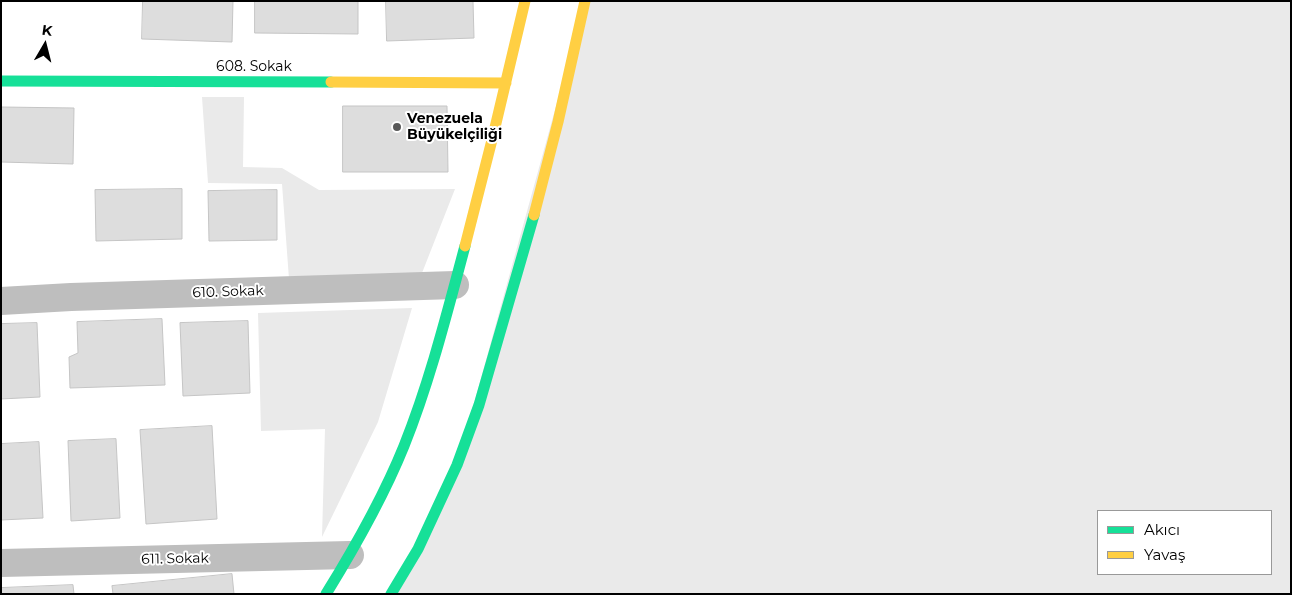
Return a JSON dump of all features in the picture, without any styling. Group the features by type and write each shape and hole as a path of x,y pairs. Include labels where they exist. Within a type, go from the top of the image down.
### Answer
{"main road":[{"path":"326,594 350,555 393,470 417,411 440,340 455,285 525,1"},
{"path":"391,594 422,541 457,465 479,405 525,250 558,122 585,1"},
{"name":"608. Sokak","path":"1,81 506,83"}],"street":[{"name":"610. Sokak","path":"1,301 455,285"},
{"name":"611. Sokak","path":"1,563 350,555"}],"shaded area":[{"path":"585,1 1291,1 1291,594 391,594 457,465"},
{"path":"202,97 244,97 243,167 282,168 319,190 455,189 422,273 289,279 282,184 208,183"},
{"path":"412,308 378,422 322,537 325,429 261,431 258,313"}],"building":[{"path":"143,1 233,1 232,42 142,39"},
{"path":"255,1 358,1 358,34 255,33"},
{"path":"386,1 473,1 474,38 387,41"},
{"path":"343,106 447,106 448,172 343,172"},
{"path":"1,107 74,108 73,164 1,162"},
{"path":"182,189 182,239 96,241 95,190"},
{"path":"277,190 277,240 209,241 208,191"},
{"path":"162,319 165,385 70,388 69,357 78,353 77,322"},
{"path":"248,321 250,393 183,396 180,323"},
{"path":"37,323 40,397 1,399 1,324"},
{"path":"212,426 217,519 146,524 140,430"},
{"path":"116,439 120,518 71,521 68,441"},
{"path":"39,442 43,518 1,520 1,444"},
{"path":"232,574 234,594 113,594 112,586"},
{"path":"73,585 74,594 1,594 1,588"}],"traffic: fast":[{"path":"1,81 331,82"},
{"path":"391,594 418,549 457,465 479,405 534,215"},
{"path":"326,594 368,522 404,446 430,372 465,246"}],"traffic: slow":[{"path":"465,246 525,1"},
{"path":"534,215 558,122 585,1"},
{"path":"331,82 506,83"}],"place":[{"name":"Venezuela Büyükelçiliği","path":"397,127"}]}
